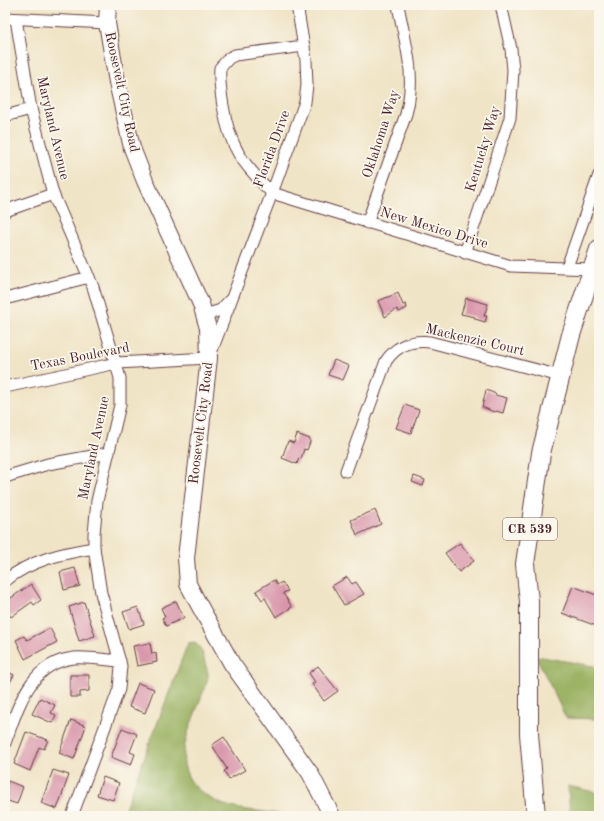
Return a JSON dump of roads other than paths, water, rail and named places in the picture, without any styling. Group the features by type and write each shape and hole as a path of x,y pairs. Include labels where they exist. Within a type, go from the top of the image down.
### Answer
{"main road":[{"name":"CR 539","path":"536,816 529,734 529,601 526,564 537,474 560,376 599,249"}],"street":[{"name":"Roosevelt City Road","path":"108,5 107,23 117,82 132,148 145,181 205,315 208,328 209,358 186,558 188,584 232,664 306,766 332,816"},
{"name":"Florida Drive","path":"209,358 305,102 307,73 297,5"},
{"name":"Oklahoma Way","path":"367,223 411,96 411,71 398,5"},
{"name":"Kentucky Way","path":"465,253 510,118 513,70 510,42 501,5"},
{"path":"11,18 107,23"},
{"name":"Maryland Avenue","path":"11,18 31,110 53,194 97,297 117,363 121,395 97,501 94,548 102,600 120,661 122,673 119,689 72,816"},
{"path":"272,193 246,165 230,140 221,98 220,68 228,58 235,55 304,46"},
{"path":"5,116 31,110"},
{"path":"567,268 599,176"},
{"name":"New Mexico Drive","path":"272,193 511,266 592,268"},
{"path":"5,211 53,194"},
{"path":"5,299 88,277"},
{"name":"Florida Drive","path":"205,315 221,310 232,297"},
{"name":"Mackenzie Court","path":"346,471 386,361 395,350 405,344 418,341 430,342 560,376"},
{"name":"Texas Boulevard","path":"5,387 117,363 209,358"},
{"path":"5,477 48,464 109,453"},
{"path":"5,581 19,571 38,562 52,557 94,548"},
{"path":"5,743 26,691 39,673 66,660 84,658 120,661"}]}
